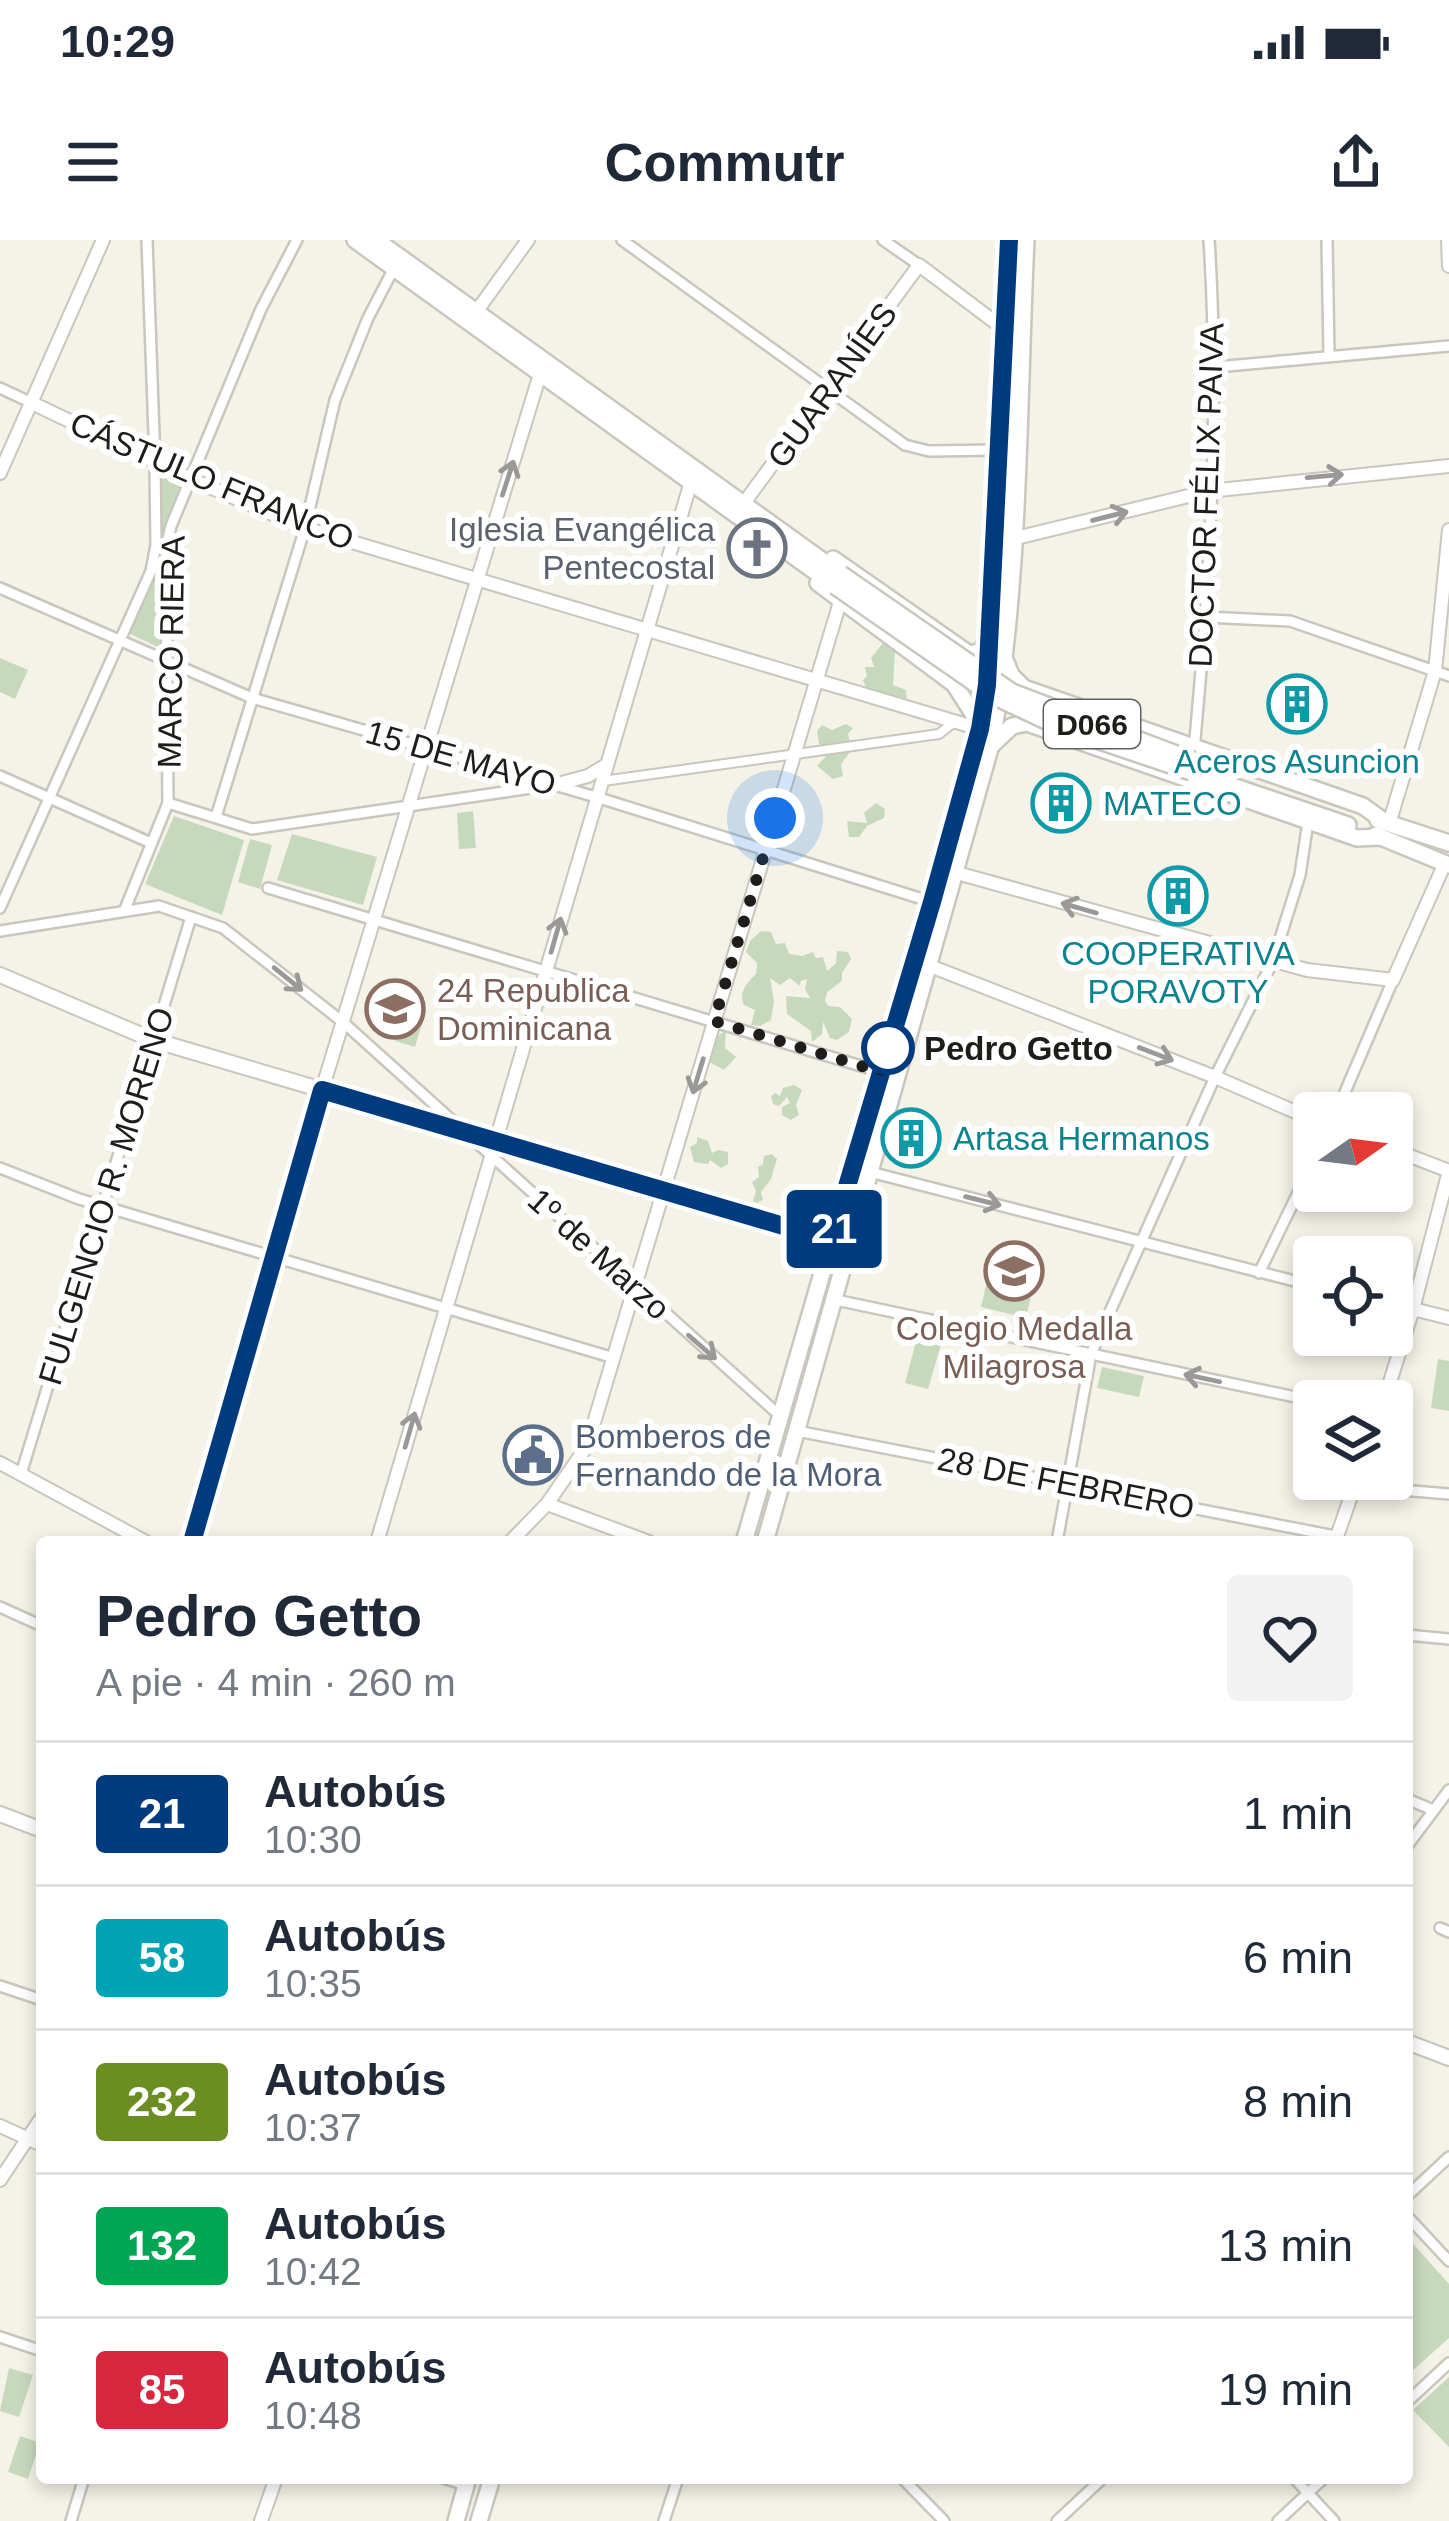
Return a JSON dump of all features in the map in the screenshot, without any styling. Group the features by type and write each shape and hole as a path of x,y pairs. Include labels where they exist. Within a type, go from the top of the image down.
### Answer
{"highway":[{"name":"D066","path":"355,240 744,503 803,546 838,587"},
{"name":"D066","path":"376,240 476,312 690,484 993,689 1385,828 1449,843"},
{"path":"767,1536 991,746 990,624 1009,240"},
{"path":"747,1536 778,1414 1004,653 1026,240"},
{"path":"803,546 855,571 969,655 981,652 990,624"},
{"path":"838,587 954,684 980,727"},
{"path":"1004,653 1011,675 1024,688 1193,762"},
{"path":"991,746 1012,726 1028,723 1357,838 1385,828"},
{"name":"D066","path":"1385,828 1447,864"},
{"path":"824,1267 844,1272"},
{"path":"456,2521 466,2484"},
{"path":"478,2521 490,2484"}],"main road":[{"path":"0,975 153,1040 831,1240"},
{"path":"0,1814 36,1828"},
{"path":"1413,2044 1449,2058"}],"street":[{"path":"0,473 103,240"},
{"name":"MARCO RIERA","path":"0,908 151,571 156,544 147,240"},
{"name":"MARCO RIERA","path":"168,803 166,548 171,526 261,309 297,240"},
{"path":"476,312 528,240"},
{"path":"622,240 915,449 999,450"},
{"path":"883,240 1004,329"},
{"name":"DOCTOR FÉLIX PAIVA","path":"1193,762 1206,617 1216,367 1209,240"},
{"path":"1327,240 1329,355"},
{"path":"1448,240 1449,266"},
{"name":"GUARANÍES","path":"744,503 919,265"},
{"path":"216,817 305,528 341,382 394,268"},
{"path":"1216,367 1449,346"},
{"path":"194,1536 424,747 542,367"},
{"name":"CÁSTULO FRANCO","path":"0,388 305,528 980,727"},
{"path":"1012,538 1208,491 1449,466"},
{"path":"379,1536 690,484"},
{"path":"1385,828 1442,673 1449,530"},
{"path":"516,1536 547,1504 587,1446 816,681 838,587"},
{"name":"15 DE MAYO","path":"0,588 252,698 596,797 932,902"},
{"path":"1206,617 1291,621 1442,673"},
{"path":"601,781 939,734 954,722"},
{"path":"125,910 168,803 252,829 554,785 588,776 606,764"},
{"path":"0,776 152,843"},
{"path":"1058,1536 1091,1354 1215,1077 1273,961 1300,874 1308,822"},
{"path":"1345,1092 1447,864"},
{"path":"957,873 1307,970 1393,980"},
{"path":"268,888 881,1072"},
{"name":"1º de Marzo","path":"0,931 159,906 223,928 344,1023 778,1414"},
{"name":"FULGENCIO R. MORENO","path":"21,1474 190,916"},
{"path":"930,966 1293,1111"},
{"path":"1413,1157 1449,1171 1413,1309 1449,1318"},
{"path":"0,1168 105,1207 614,1358"},
{"path":"870,1172 1293,1281"},
{"path":"1259,1273 1293,1203"},
{"path":"836,1300 1293,1397"},
{"name":"28 DE FEBRERO","path":"797,1431 1320,1536"},
{"path":"0,1463 135,1536"},
{"path":"1413,1490 1449,1494"},
{"path":"1336,1536 1349,1500"},
{"path":"547,1504 633,1536"},
{"path":"0,1607 36,1623"},
{"path":"1413,1636 1449,1639"},
{"path":"1413,1838 1449,1790"},
{"path":"1413,1802 1433,1810"},
{"path":"0,1986 36,1998"},
{"path":"0,2180 36,2125"},
{"path":"0,2126 36,2142"},
{"path":"1413,2190 1449,2157"},
{"path":"1413,2222 1449,2261"},
{"path":"0,2337 36,2349"},
{"path":"1413,2396 1449,2363"},
{"path":"70,2521 82,2484"},
{"path":"261,2521 274,2484"},
{"path":"664,2521 676,2484"},
{"path":"908,2484 944,2521"},
{"path":"1057,2521 1097,2484"},
{"path":"1300,2484 1334,2521"},
{"path":"1278,2521 1318,2484"}],"green space":[{"path":"162,473 183,485 160,552 160,648 128,633 154,557 158,476"},
{"path":"883,643 895,651 893,685 906,690 907,702 868,692 863,680 865,667 874,667 871,658"},
{"path":"0,658 28,670 15,699 0,692"},
{"path":"846,724 853,728 848,734 850,742 827,749 819,744 817,731 822,725 832,730"},
{"path":"831,751 850,752 841,764 843,776 833,779 817,766"},
{"path":"876,803 885,809 884,818 867,826 859,837 849,837 847,821 867,823 864,813"},
{"path":"473,811 476,848 459,849 457,813"},
{"path":"174,816 244,840 222,915 145,884"},
{"path":"292,834 377,857 363,905 277,880"},
{"path":"250,839 272,845 260,889 238,882"},
{"path":"761,931 771,932 776,944 785,943 789,954 813,952 816,958 823,957 827,971 836,963 837,951 848,952 851,959 842,981 827,992 825,1001 852,1019 849,1032 837,1040 830,1038 823,1022 822,1034 812,1042 811,1031 787,1014 786,996 810,998 807,979 800,986 790,978 780,985 770,978 771,1020 751,1025 755,1010 744,1005 742,996 756,974 757,963 746,952"},
{"path":"405,1009 425,1014 415,1047 395,1041"},
{"path":"726,1030 725,1048 736,1057 724,1070 704,1059 714,1039"},
{"path":"794,1085 802,1090 796,1105 799,1115 791,1120 782,1115 782,1107 790,1103 787,1097 779,1106 771,1096 780,1096 783,1088"},
{"path":"697,1137 708,1141 712,1153 728,1152 728,1164 721,1168 710,1160 708,1164 694,1162 690,1147"},
{"path":"772,1154 777,1159 771,1179 761,1192 763,1200 757,1203 752,1182 759,1177 764,1156"},
{"path":"987,1281 1032,1292 1026,1318 981,1307"},
{"path":"918,1334 942,1341 928,1389 905,1383"},
{"path":"1438,1359 1449,1361 1449,1411 1431,1408"},
{"path":"1102,1367 1144,1376 1139,1397 1097,1388"},
{"path":"1413,2244 1449,2284 1449,2338 1413,2370"},
{"path":"9,2368 33,2375 19,2417 0,2411"},
{"path":"1449,2377 1449,2447 1413,2410"},
{"path":"20,2436 36,2442 28,2479 8,2472"}],"bus line":[{"name":"21","path":"194,1536 322,1090 831,1240 980,726 987,685 1009,240"}],"place":[{"name":"Iglesia Evangélica Pentecostal","path":"757,548"},
{"name":"Aceros Asuncion","path":"1297,704"},
{"name":"MATECO","path":"1061,803"},
{"name":"COOPERATIVA PORAVOTY","path":"1178,896"},
{"name":"24 Republica Dominicana","path":"395,1009"},
{"name":"Pedro Getto","path":"888,1048"},
{"name":"Artasa Hermanos","path":"911,1138"},
{"name":"Colegio Medalla Milagrosa","path":"1014,1271"},
{"name":"Bomberos de Fernando de la Mora","path":"533,1455"}],"route":[{"path":"775,818 714,1021 881,1072 888,1048"}]}
